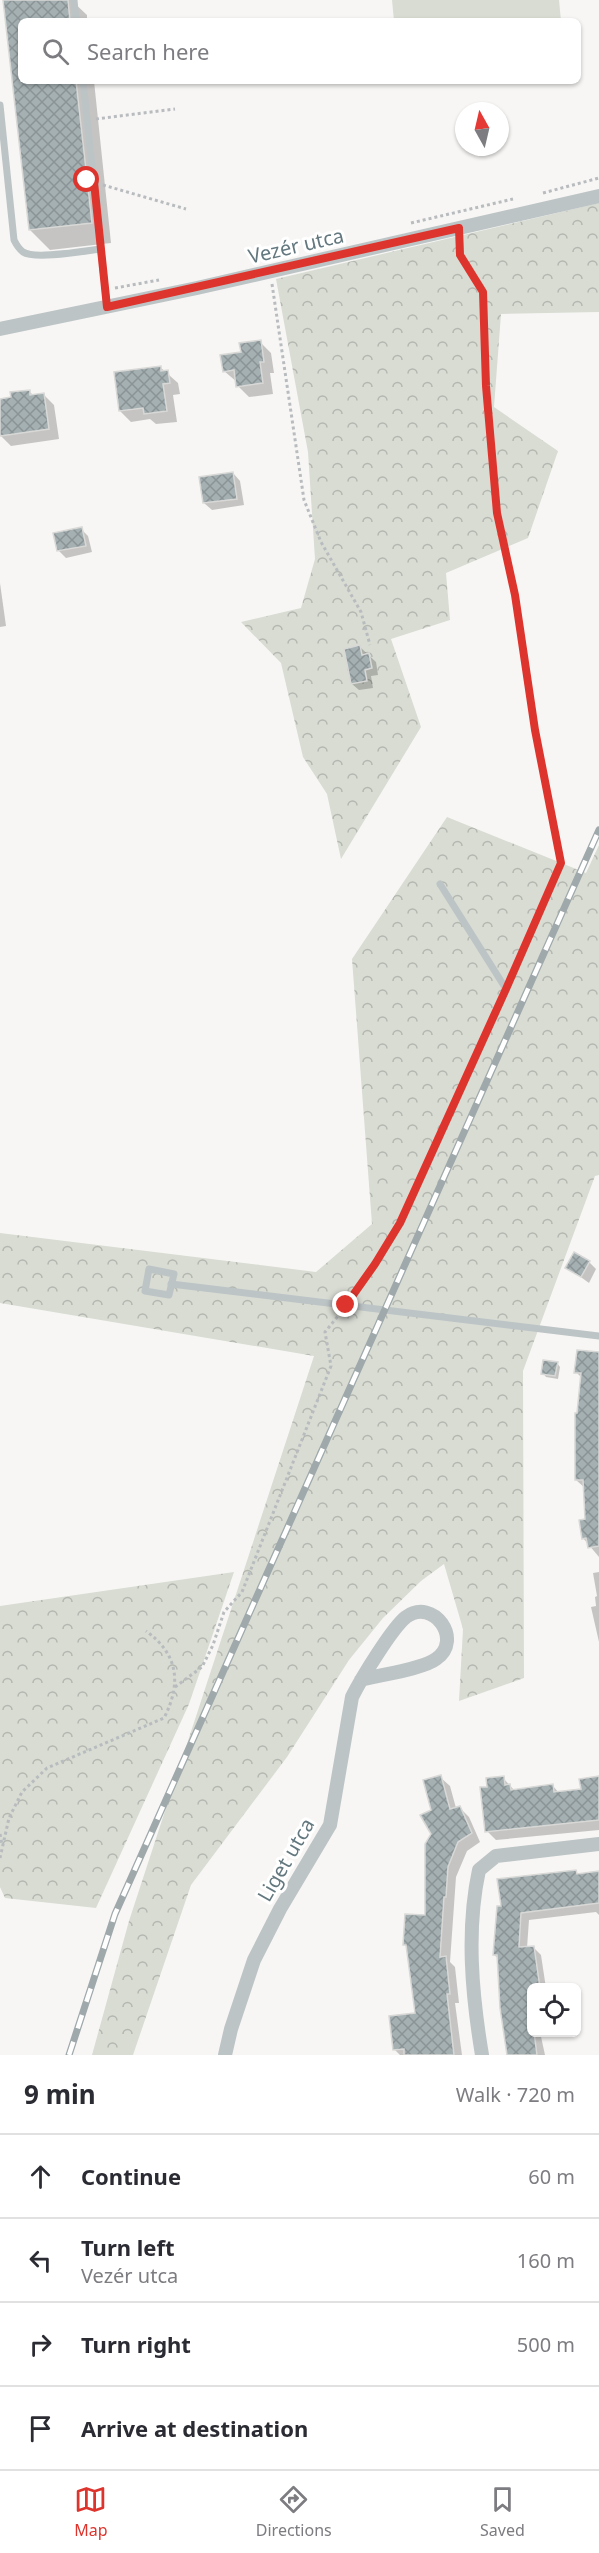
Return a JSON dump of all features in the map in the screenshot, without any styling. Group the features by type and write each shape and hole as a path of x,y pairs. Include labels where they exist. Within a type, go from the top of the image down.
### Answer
{"street":[{"name":"Vezér utca","path":"0,329 270,272 599,196"},
{"name":"Liget utca","path":"225,2055 254,1960 280,1909 330,1825 352,1697 361,1680 407,1617 421,1612 428,1613 435,1616 445,1626 448,1640 442,1654 437,1659 361,1680"},
{"path":"482,2055 472,1967 473,1919 479,1869 496,1856 599,1844"}],"lane":[{"path":"74,0 76,18"},
{"path":"83,84 107,307"},
{"path":"0,105 14,240 18,246 23,252 38,255 101,249"},
{"path":"440,884 506,989"},
{"path":"149,1269 174,1274 171,1284 169,1296 145,1291 149,1269"},
{"path":"171,1284 599,1336"}],"path":[{"path":"88,120 175,110"},
{"path":"543,193 599,178"},
{"path":"94,182 186,209"},
{"path":"401,225 521,198"},
{"path":"175,1687 202,1667 213,1645 224,1612 242,1592 331,1366 326,1332 375,1264 400,1223 561,863 535,730 515,595 497,513 486,386 483,292 460,255 459,228"},
{"path":"270,272 304,500 321,542 361,612 370,645"},
{"path":"105,290 160,279"},
{"path":"0,1858 9,1818 22,1792 47,1768 164,1718 172,1702 175,1687 173,1666 162,1643 146,1630"},
{"path":"0,1834 3,1847"}],"green space":[{"path":"392,0 559,0 561,18 394,18"},
{"path":"599,203 599,312 501,314 494,407 558,451 528,538 446,573 450,620 391,639 421,727 341,859 327,794 303,757 281,663 241,622 301,608 315,559 308,452 276,279"},
{"path":"447,817 586,873 599,845 599,1175 595,1176 523,1371 524,1678 459,1701 463,1629 444,1564 421,1581 383,1618 349,1660 287,1757 191,1885 133,2055 92,2055 129,1921 314,1356 0,1303 0,1233 316,1272 372,1224 352,959"},
{"path":"234,1572 189,1704 96,1908 5,1898 0,1887 0,1606"}],"building":[{"path":"3,0 68,0 70,18 18,18 18,84 76,84 92,223 29,230"},
{"path":"261,340 264,362 260,362 263,383 236,387 234,370 223,372 220,355 241,352 239,343"},
{"path":"161,366 161,371 168,370 170,383 163,384 167,411 144,414 143,408 119,411 114,372"},
{"path":"30,390 30,395 44,393 49,429 0,436 0,399 11,397 10,392"},
{"path":"233,472 237,499 203,503 199,477"},
{"path":"82,527 86,546 57,551 53,533"},
{"path":"360,645 362,655 369,653 372,668 365,670 367,681 351,684 344,649"},
{"path":"574,1252 590,1261 581,1277 565,1268"},
{"path":"577,1350 599,1352 599,1546 588,1548 586,1538 582,1539 579,1520 585,1519 583,1480 575,1480 575,1413 577,1413 581,1373 574,1373"},
{"path":"543,1360 558,1362 555,1376 541,1374"},
{"path":"441,1775 450,1809 460,1806 472,1833 458,1842 448,1867 446,1897 444,1897 440,1957 446,1956 450,1994 447,1994 454,2055 404,2055 404,2049 393,2050 389,2016 415,2013 406,1945 403,1945 405,1914 425,1915 425,1844 431,1834 420,1815 431,1810 423,1780"},
{"path":"504,1776 505,1785 510,1784 511,1790 553,1784 554,1792 581,1789 579,1779 599,1776 599,1820 485,1832 480,1787 487,1787 486,1778"},
{"path":"576,1870 577,1874 599,1871 599,1903 521,1913 519,1947 534,1946 539,1983 527,1983 527,2037 535,2037 537,2055 507,2055 500,2008 497,1955 493,1955 497,1906 501,1906 497,1879"}],"railway":[{"path":"69,2055 115,1914 599,830"}],"route":[{"path":"87,180 94,182 107,307 459,228 460,255 483,292 486,386 497,513 515,595 535,730 561,863 400,1223 346,1305"}]}
